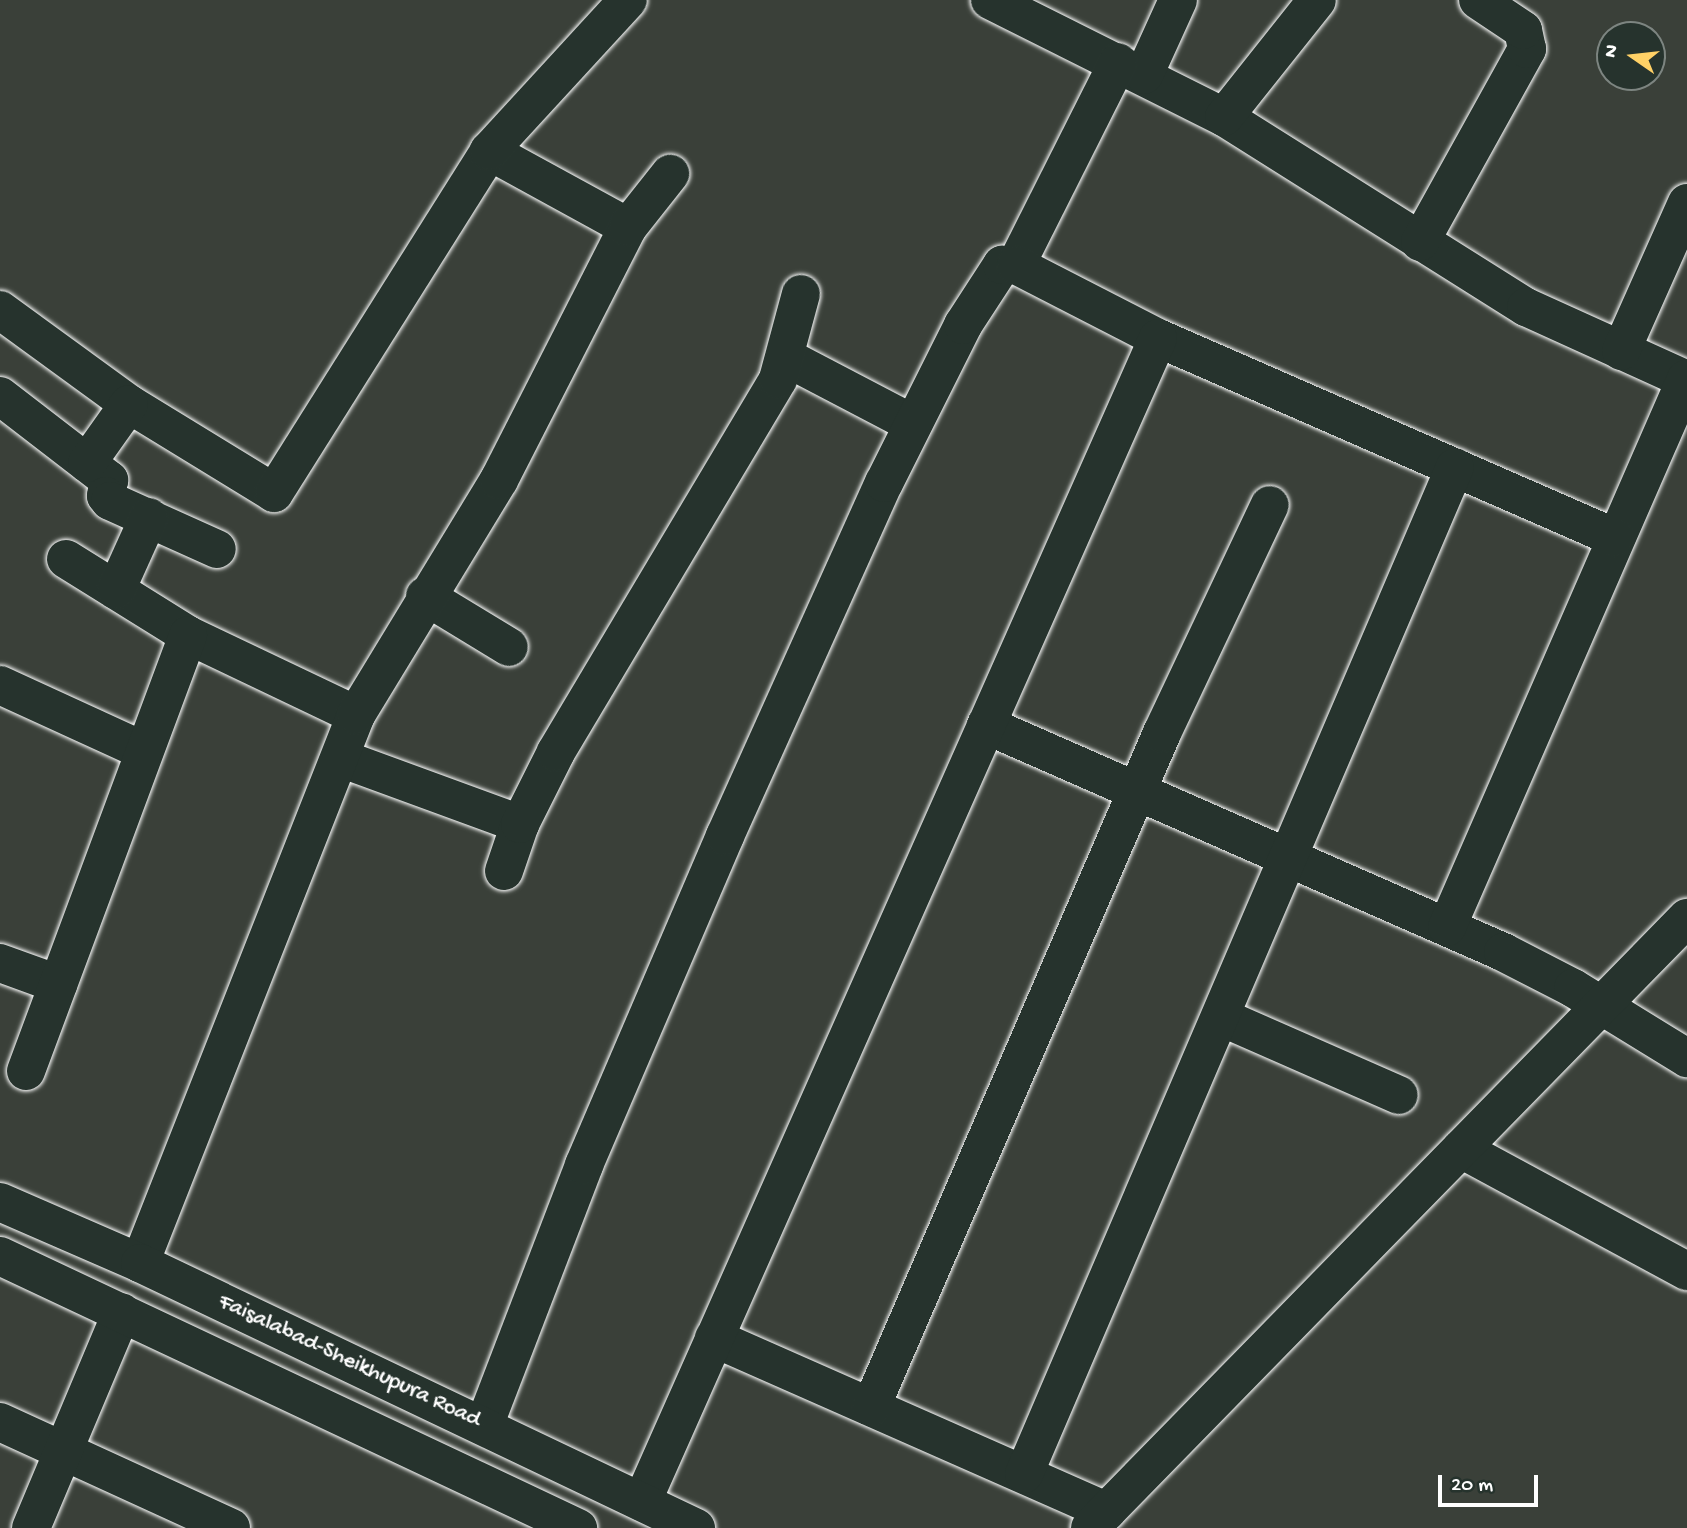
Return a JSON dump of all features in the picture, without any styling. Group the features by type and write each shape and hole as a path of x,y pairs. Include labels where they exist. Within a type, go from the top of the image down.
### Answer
{"main road":[{"path":"0,310 129,404 274,493 489,152 628,0"},
{"path":"992,0 1224,117 1527,307 1686,379 1614,537 1447,927"},
{"path":"1016,265 1131,69 1178,0"},
{"path":"1224,117 1317,0"},
{"path":"1420,242 1527,49 1522,30 1478,0"},
{"path":"489,152 628,227"},
{"path":"140,1263 356,715 425,596 499,480 628,227 670,174"},
{"path":"1621,351 1687,203"},
{"path":"484,1426 580,1177 725,836 913,424 988,282 1002,265 1016,265 1158,338 1614,537"},
{"path":"504,871 520,824 556,752 787,358 801,294"},
{"path":"642,1502 1158,338"},
{"path":"787,358 913,424"},
{"path":"0,396 109,480 107,499 217,549"},
{"path":"87,463 129,404"},
{"path":"1024,1474 1455,467"},
{"path":"871,1407 1137,790 1270,505"},
{"path":"116,590 149,517"},
{"path":"66,559 188,635 356,715"},
{"path":"425,596 509,647"},
{"path":"26,1071 188,635"},
{"path":"0,685 144,751"},
{"path":"986,726 1447,927 1562,982 1687,1058"},
{"path":"340,758 520,824"},
{"path":"713,1338 1024,1474 1099,1520 1687,918"},
{"path":"0,962 58,984"},
{"path":"1221,1017 1399,1095"},
{"path":"1461,1149 1687,1271"},
{"name":"Faisalabad-Sheikhupura Road","path":"0,1202 140,1263 696,1528"},
{"path":"0,1256 122,1312 560,1524"},
{"path":"31,1528 122,1312"},
{"path":"0,1422 63,1454 231,1528"}]}
